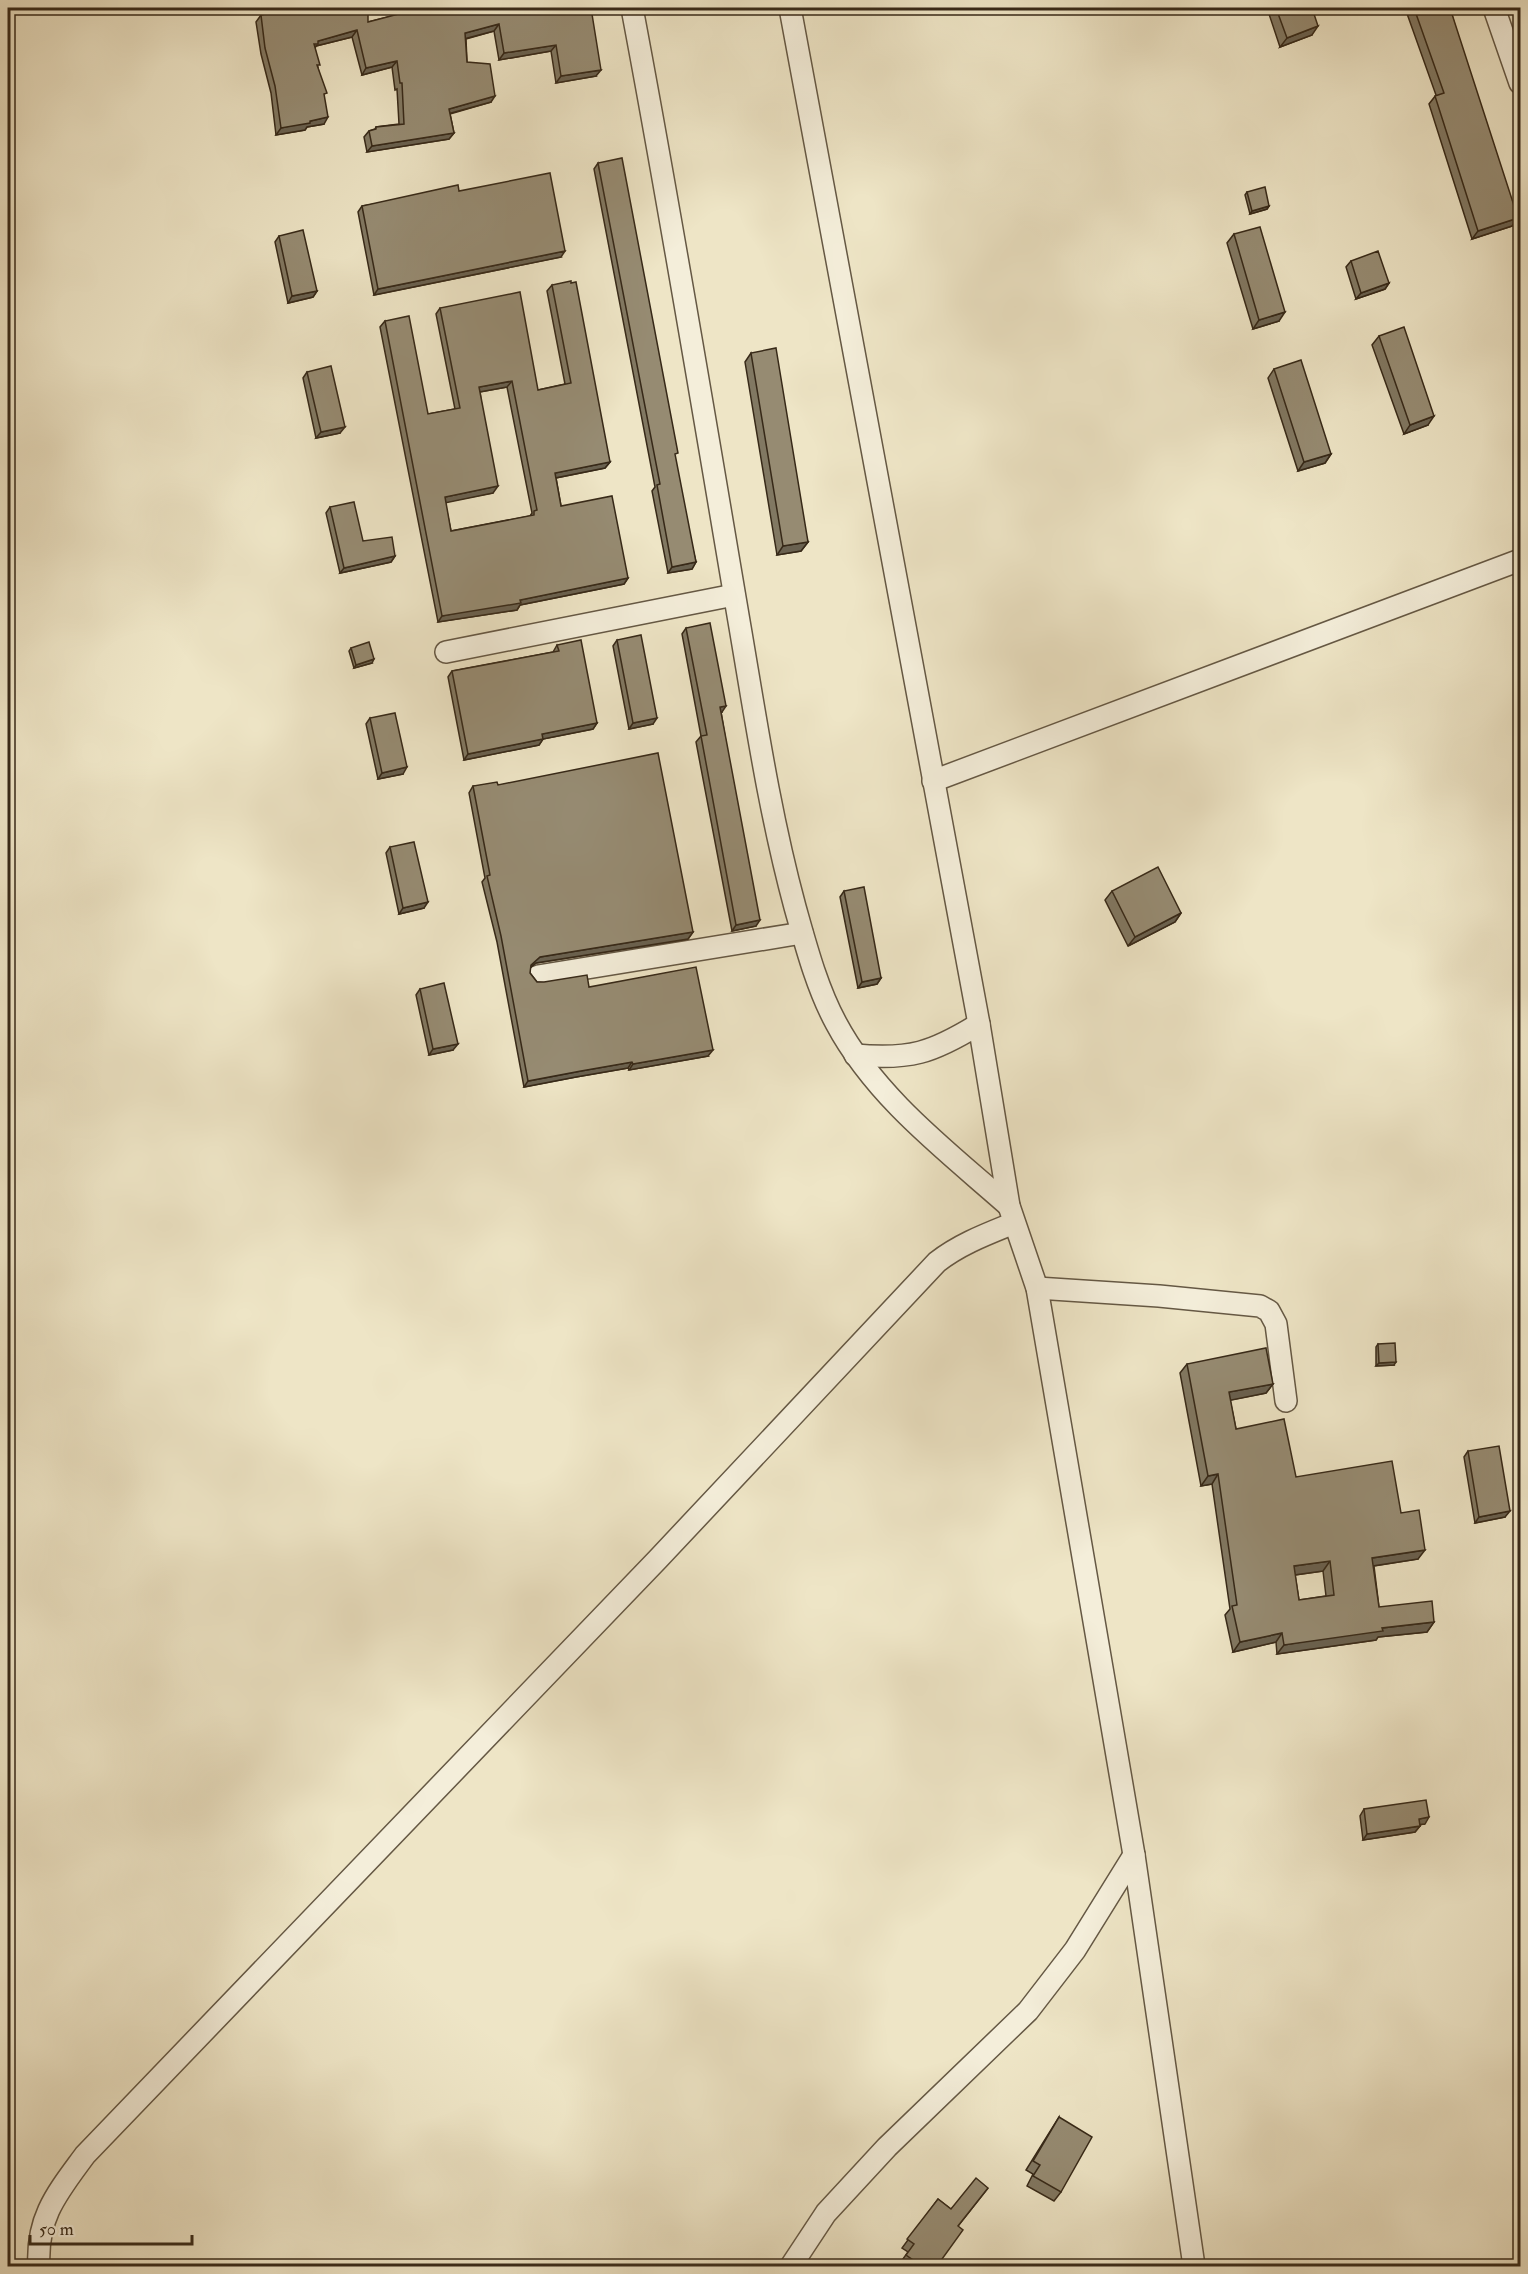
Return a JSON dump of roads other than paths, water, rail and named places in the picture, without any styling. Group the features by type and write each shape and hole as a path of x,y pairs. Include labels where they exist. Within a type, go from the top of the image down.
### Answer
{"street":[{"path":"632,8 665,183 767,788 802,933 817,980 835,1021 855,1055 899,1107 1012,1214"},
{"path":"790,8 979,1024 1012,1214 1037,1288 1134,1855 1194,2266"},
{"path":"1494,8 1521,83"},
{"path":"933,782 1521,560"},
{"path":"446,652 734,595"},
{"path":"538,976 802,933"},
{"path":"855,1055 883,1058 904,1057 927,1052 948,1043 979,1024"},
{"path":"39,2266 43,2220 56,2195 86,2155 641,1576 937,1262 953,1249 1012,1214"},
{"path":"1037,1288 1159,1296 1260,1306 1269,1311 1276,1324 1286,1401"},
{"path":"791,2266 826,2213 879,2155 1028,2011 1075,1950 1134,1855"}]}
